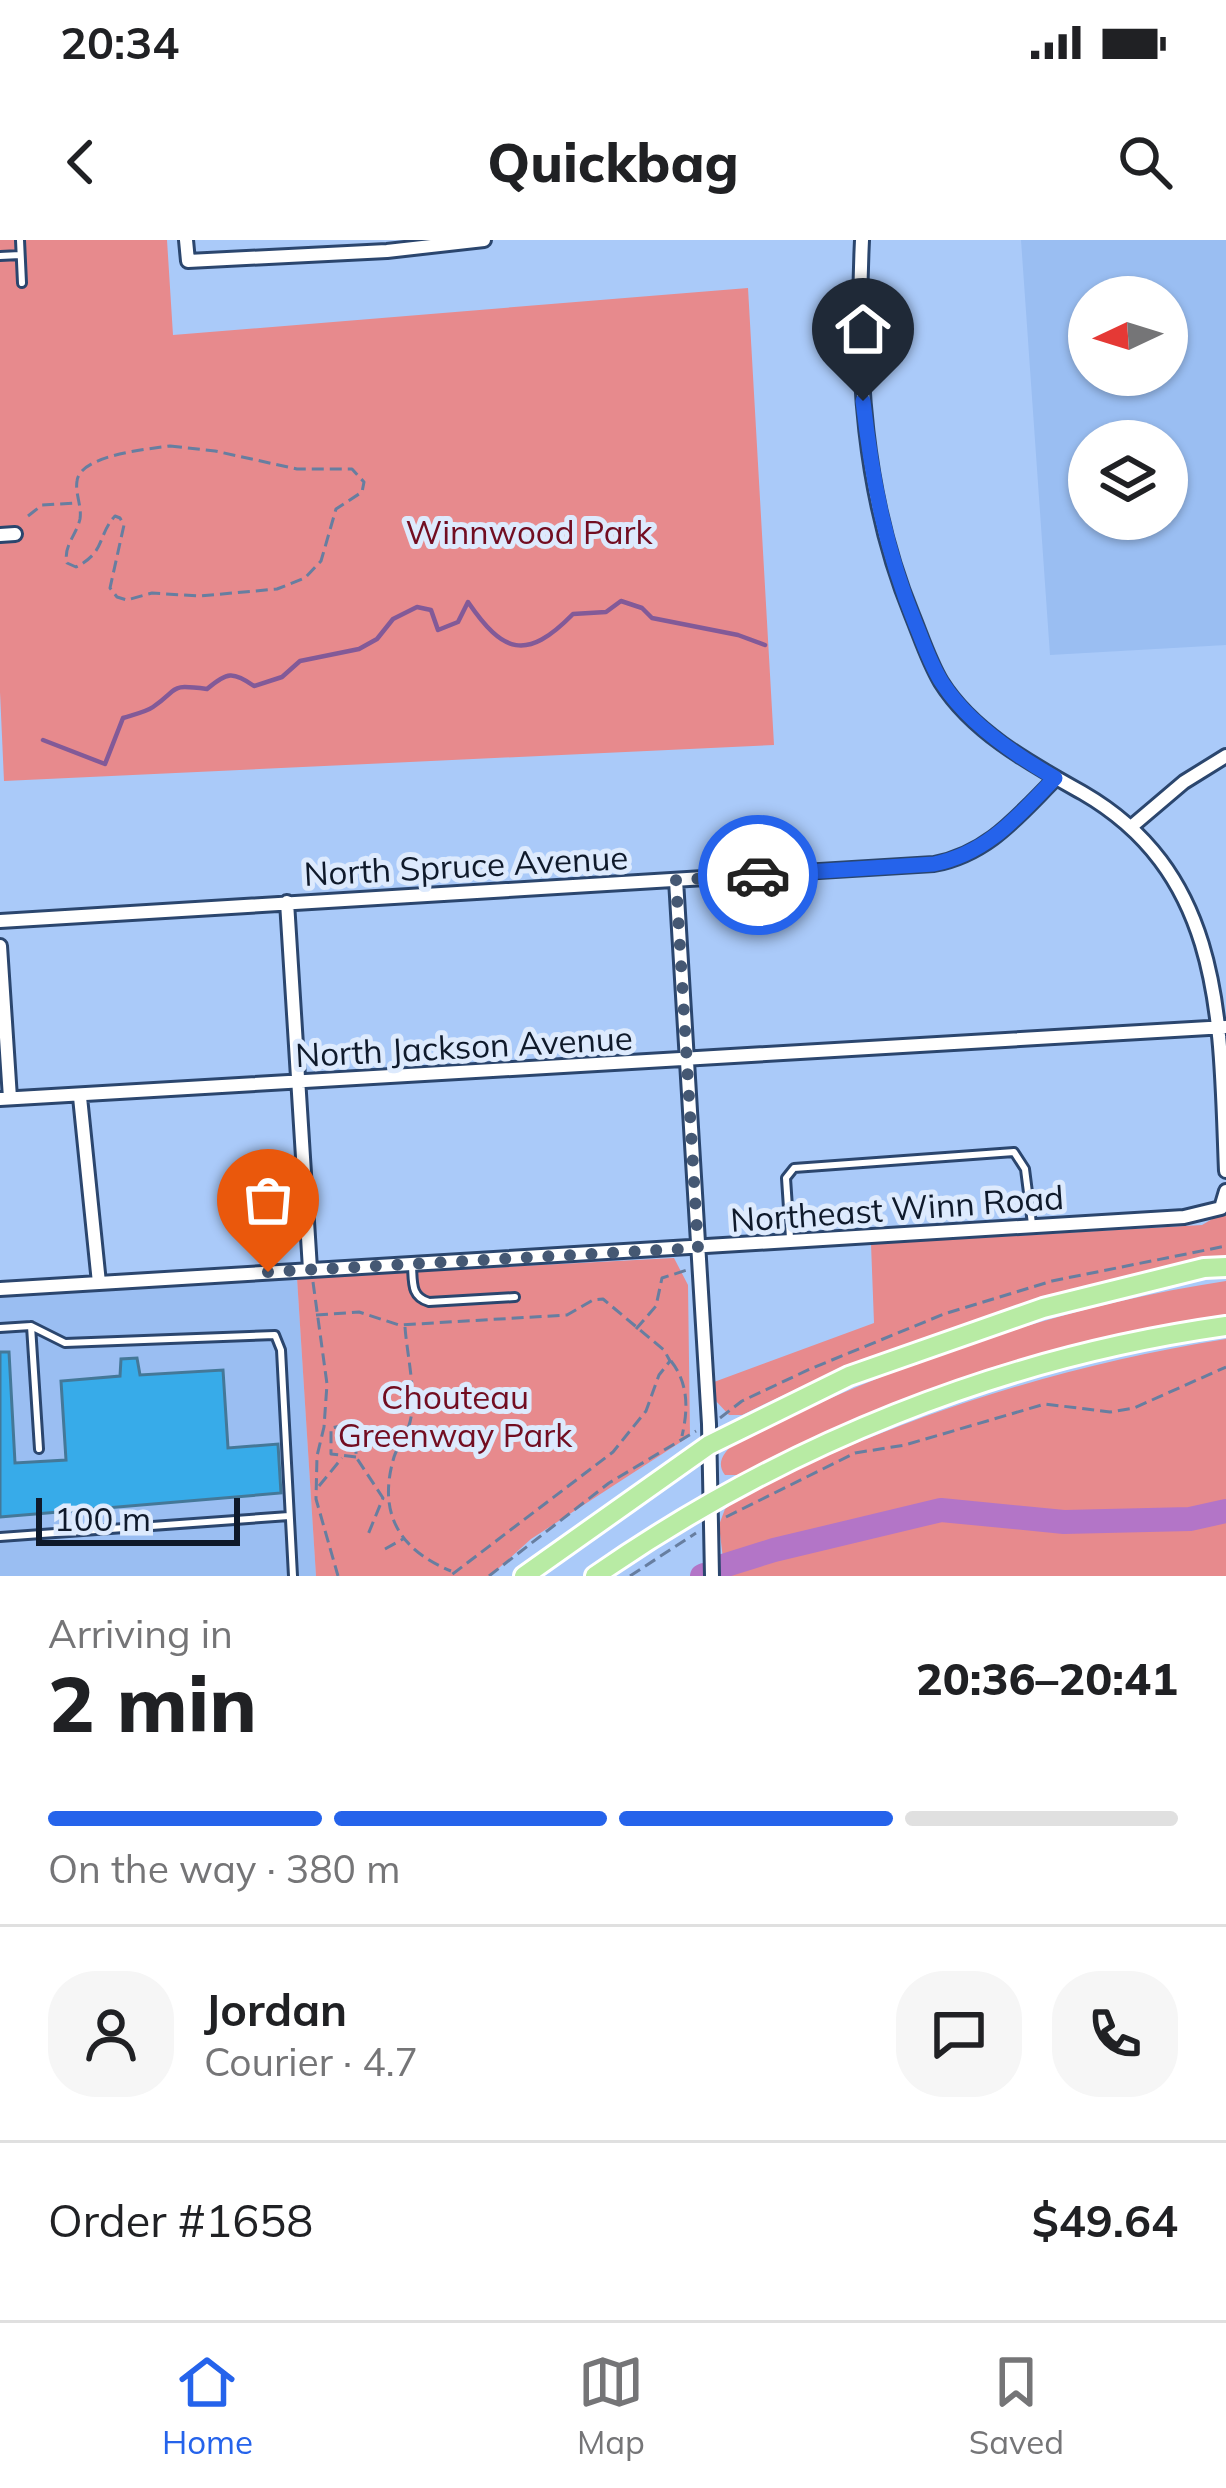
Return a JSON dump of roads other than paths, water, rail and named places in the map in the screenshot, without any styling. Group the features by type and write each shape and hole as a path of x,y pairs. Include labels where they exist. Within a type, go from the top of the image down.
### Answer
{"main road":[{"path":"524,1576 709,1445 849,1376 1043,1308 1204,1268 1226,1267"},
{"path":"595,1576 709,1502 842,1436 988,1381 1113,1348 1226,1326"}],"street":[{"path":"186,240 188,261 387,251 484,240"},
{"path":"862,240 860,345 869,457 877,503 905,598 942,684 988,732 1131,827 1166,865 1187,898 1214,975 1223,1027 1226,1171"},
{"path":"1131,827 1184,782 1226,756"},
{"name":"North Spruce Avenue","path":"0,921 944,862 993,840 1055,778"},
{"path":"676,880 709,1445 712,1576"},
{"path":"287,902 310,1269"},
{"path":"0,946 5,1098"},
{"name":"North Jackson Avenue","path":"5,1098 1223,1027"},
{"path":"80,1096 99,1283"},
{"name":"Northeast Winn Road","path":"0,1289 1184,1217 1221,1208 1226,1191"}],"lane":[{"path":"20,240 22,284"},
{"path":"0,256 21,255"},
{"path":"790,1242 786,1178 794,1168 899,1159 1014,1152 1025,1169 1033,1227"},
{"path":"411,1262 419,1299 515,1297"},
{"path":"0,1328 31,1326 65,1343 275,1335 281,1350 293,1576"},
{"path":"31,1326 39,1449"},
{"path":"0,1537 289,1516"}],"waterway":[{"path":"43,740 105,764 123,718 150,709 176,689 207,689 230,676 254,686 282,677 300,661 359,649 377,639 393,619 417,607 431,610 438,630 458,622 468,602 504,641 528,645 542,640 573,614 606,612 621,601 642,608 652,618 765,645"},
{"path":"723,1566 941,1510 1064,1522 1190,1519 1226,1511"}],"park label":[{"name":"Winnwood Park","path":"529,531"},
{"name":"Chouteau Greenway Park","path":"455,1415"}]}
